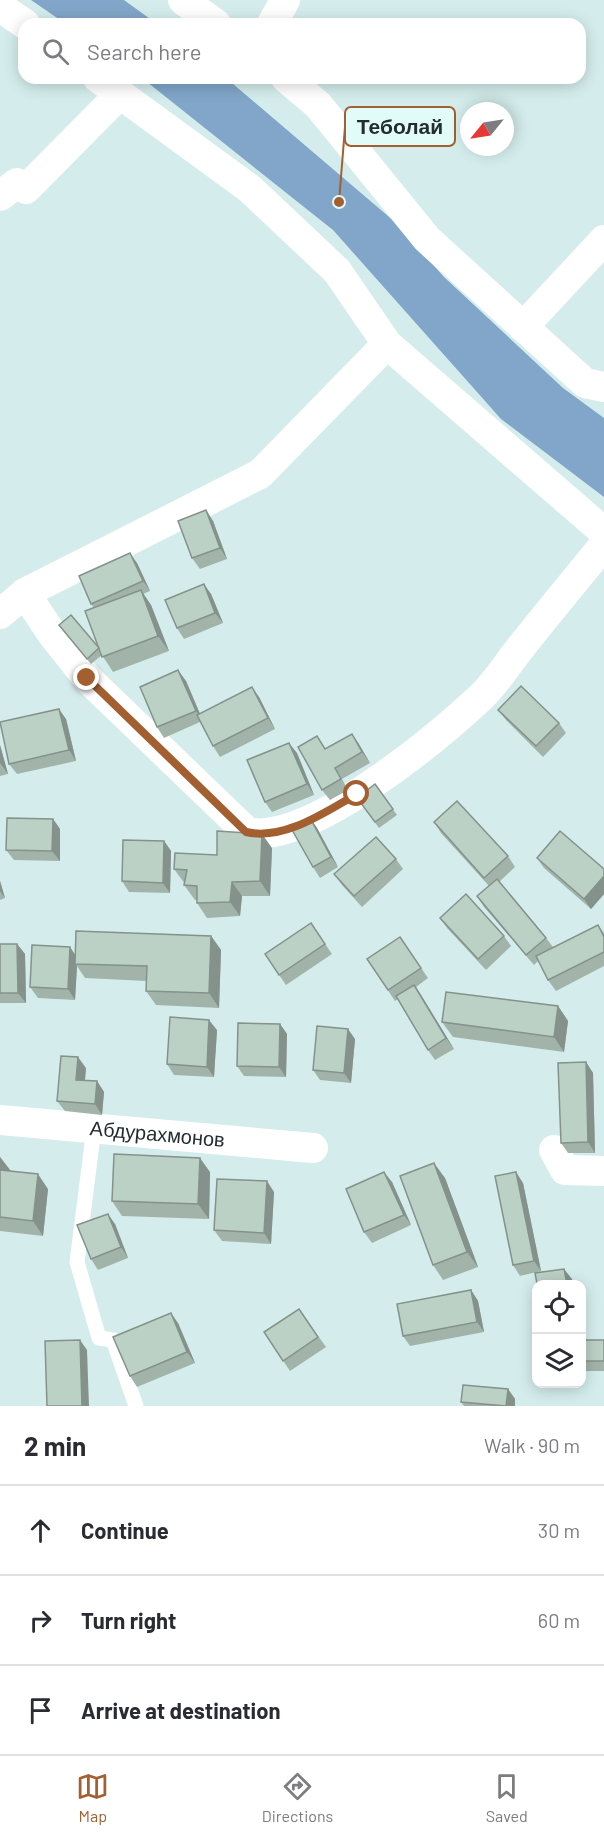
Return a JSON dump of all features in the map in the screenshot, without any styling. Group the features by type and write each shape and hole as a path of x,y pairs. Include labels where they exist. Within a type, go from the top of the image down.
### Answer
{"street":[{"path":"183,0 208,18"},
{"path":"275,18 285,0"},
{"path":"0,7 18,19"},
{"path":"293,84 318,105 427,239 585,383 604,387"},
{"path":"0,196 17,183 26,189 109,86 250,189 337,271 387,344 604,532"},
{"path":"523,327 604,240"},
{"path":"0,614 25,593 260,474 387,344"},
{"path":"25,593 52,634 87,678 246,832 261,835 311,820 357,794 417,750 482,696 604,545"},
{"name":"Абдурахмонов","path":"0,1120 313,1148"},
{"path":"554,1150 565,1170 604,1171"}],"lane":[{"path":"94,1128 77,1262 99,1338 113,1340 136,1406"}],"water":[{"path":"31,0 124,0 149,18 57,18"},
{"path":"150,84 233,84 395,222 444,277 563,388 604,418 604,497 501,419 333,230"}],"building":[{"path":"206,510 220,548 192,558 178,521"},
{"path":"130,553 143,581 91,604 79,576"},
{"path":"204,584 215,613 177,628 165,600"},
{"path":"141,590 158,636 102,657 85,611"},
{"path":"71,615 99,648 87,659 59,625"},
{"path":"178,670 196,711 157,727 140,687"},
{"path":"521,686 559,723 536,746 498,710"},
{"path":"252,687 268,718 213,746 197,715"},
{"path":"59,709 69,750 9,764 0,722"},
{"path":"352,734 362,752 335,768 341,779 322,790 298,747 317,736 325,749"},
{"path":"289,743 307,784 265,802 247,760"},
{"path":"375,784 393,809 375,822 357,798"},
{"path":"457,801 508,856 484,878 434,822"},
{"path":"7,818 53,819 52,851 6,850"},
{"path":"310,818 331,857 313,867 291,828"},
{"path":"217,831 262,834 260,881 232,882 230,902 197,903 197,886 184,885 187,870 174,869 175,853 217,855"},
{"path":"560,831 604,869 604,876 584,899 537,858"},
{"path":"376,837 396,859 354,896 334,874"},
{"path":"123,840 164,841 163,883 122,881"},
{"path":"497,879 546,938 526,955 477,896"},
{"path":"466,894 504,936 478,959 440,918"},
{"path":"311,923 325,944 279,975 265,954"},
{"path":"598,925 604,937 604,952 548,980 536,956"},
{"path":"76,931 211,936 209,993 146,991 147,966 75,964"},
{"path":"400,937 421,968 388,990 367,959"},
{"path":"0,944 17,944 18,993 0,993"},
{"path":"32,945 70,947 68,989 30,987"},
{"path":"414,985 446,1038 428,1050 396,996"},
{"path":"446,992 558,1006 554,1037 442,1022"},
{"path":"170,1017 209,1020 207,1067 167,1064"},
{"path":"238,1023 280,1024 279,1067 237,1066"},
{"path":"317,1026 348,1029 344,1073 313,1070"},
{"path":"61,1056 78,1057 76,1080 97,1081 95,1104 57,1101"},
{"path":"586,1062 588,1142 561,1143 558,1063"},
{"path":"114,1154 200,1158 198,1204 112,1201"},
{"path":"434,1163 467,1252 433,1265 400,1176"},
{"path":"0,1170 38,1174 33,1221 0,1217"},
{"path":"384,1172 404,1215 364,1232 346,1189"},
{"path":"516,1172 534,1261 513,1265 495,1176"},
{"path":"217,1179 267,1181 264,1233 214,1230"},
{"path":"108,1214 121,1247 91,1259 77,1225"},
{"path":"564,1269 566,1280 536,1280 535,1273"},
{"path":"471,1290 477,1322 403,1336 397,1304"},
{"path":"299,1309 318,1337 283,1361 264,1332"},
{"path":"171,1313 187,1352 130,1376 113,1337"},
{"path":"80,1340 82,1406 47,1406 45,1341"},
{"path":"586,1340 604,1340 604,1361 586,1361"},
{"path":"463,1385 508,1389 506,1406 461,1402"}],"place":[{"name":"Теболай","path":"339,202"}],"route":[{"path":"87,678 246,832 261,835 311,820 357,794"}]}
